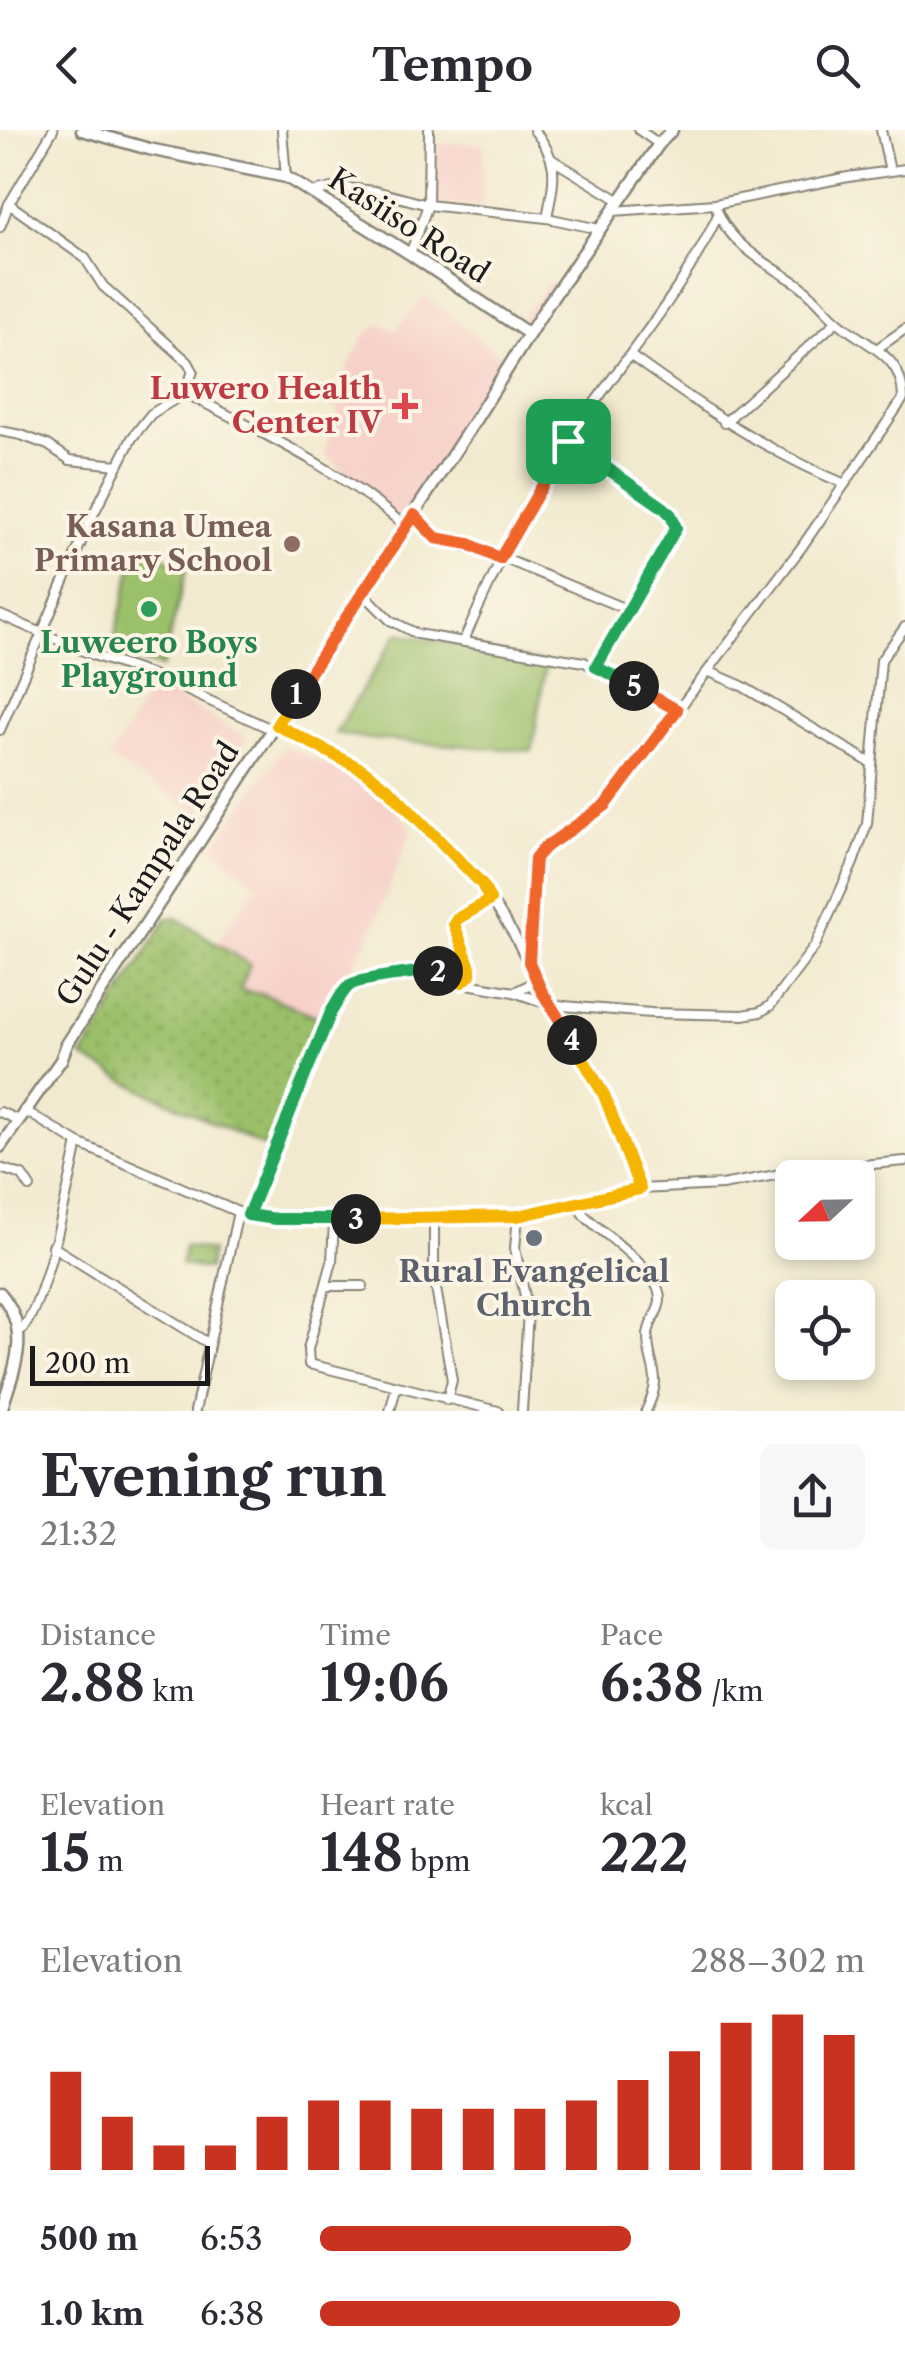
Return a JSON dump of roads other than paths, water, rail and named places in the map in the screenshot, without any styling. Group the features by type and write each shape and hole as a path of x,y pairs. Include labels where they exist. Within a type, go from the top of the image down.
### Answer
{"main road":[{"name":"Kasiiso Road","path":"82,130 149,149 227,162 286,178 314,192 529,334"},
{"name":"Gulu - Kampala Road","path":"0,1147 61,1060 67,1044 529,334 672,130"},
{"path":"0,1293 20,1331 16,1362 0,1411"}],"street":[{"path":"0,227 9,204 53,130"},
{"path":"282,130 286,178"},
{"path":"410,254 428,205 429,130"},
{"path":"534,130 553,160 616,206 715,204 905,169"},
{"path":"639,130 659,144"},
{"path":"881,130 890,170"},
{"path":"548,218 553,160"},
{"path":"314,192 338,187 375,191 428,205 548,218 599,229"},
{"path":"0,730 92,516 118,465 143,423 185,393 192,378 188,362 103,286 85,258 9,204"},
{"path":"529,962 535,858 606,805 710,672 903,399 902,378 878,348 858,338 801,286 753,254 718,215 715,204"},
{"path":"464,640 500,559 568,441 654,326 718,215"},
{"path":"724,423 836,321"},
{"path":"878,348 905,328"},
{"path":"631,356 724,423 794,462 845,484"},
{"path":"185,393 335,471 406,527"},
{"path":"0,431 48,445 70,460 118,465"},
{"path":"568,441 664,508 676,528 596,667"},
{"path":"414,515 436,538 469,544 628,610"},
{"path":"362,592 390,620 409,631 596,667 677,710"},
{"path":"0,615 158,676 275,727 363,770 389,789 476,876 594,1073 640,1189"},
{"path":"195,1411 208,1344 243,1214 331,1012 349,986 419,970 442,971 462,982 551,1004 651,1013 760,1012 770,1006 815,946 867,824 881,660 905,626"},
{"path":"710,672 742,686 871,764"},
{"path":"462,982 470,970 455,922 490,900"},
{"path":"514,992 530,985 534,974"},
{"path":"0,1112 21,1115 78,1143 260,1218 518,1216 640,1189 722,1185 797,1170 905,1161"},
{"path":"20,1331 33,1312 78,1143"},
{"path":"0,1168 22,1176 30,1187"},
{"path":"580,1202 583,1214 648,1273 660,1294 659,1309 648,1333 656,1378 646,1411"},
{"path":"518,1216 515,1248 528,1311 522,1411"},
{"path":"434,1217 434,1277 452,1380 447,1400"},
{"path":"334,1219 328,1286 308,1349 309,1364 498,1411"},
{"path":"52,1246 208,1344"},
{"path":"328,1286 363,1286"},
{"path":"390,1411 396,1388"}],"place":[{"name":"Luwero Health Center IV","path":"405,406"},
{"name":"Kasana Umea Primary School","path":"292,544"},
{"name":"Luweero Boys Playground","path":"149,609"},
{"name":"Rural Evangelical Church","path":"534,1238"}]}
